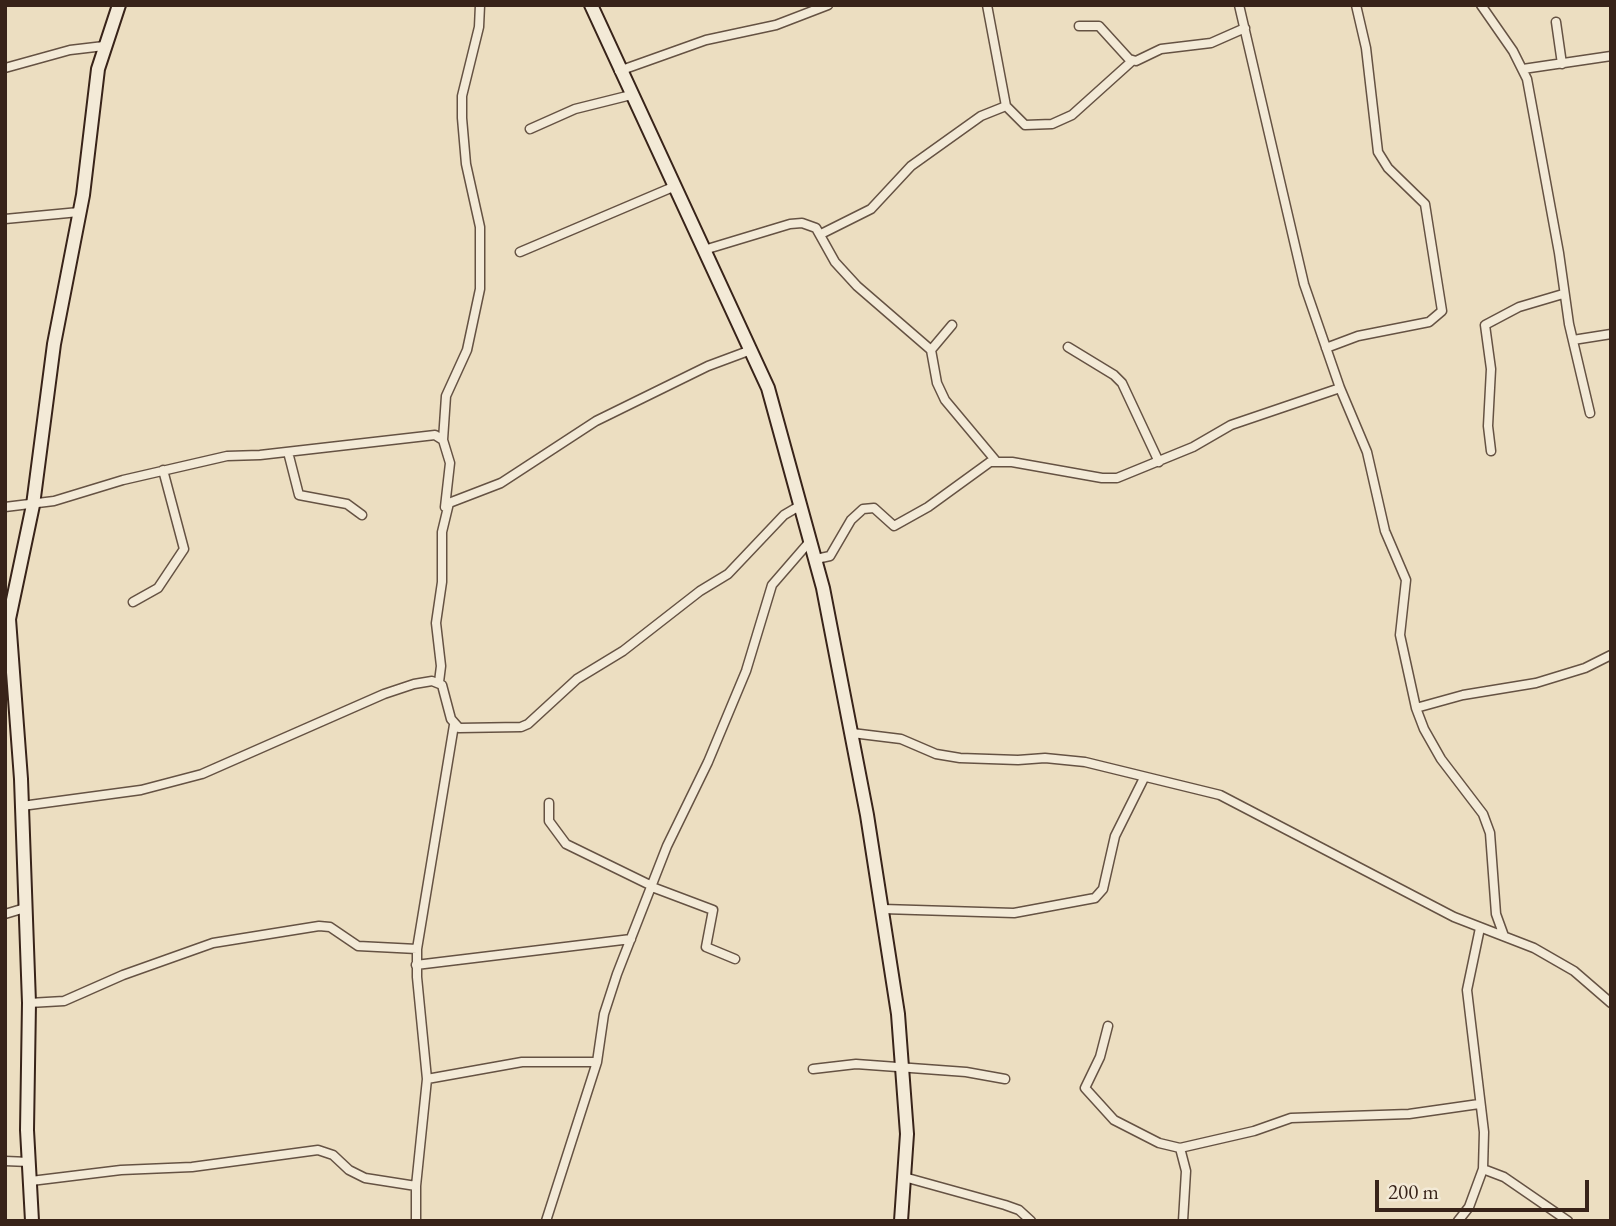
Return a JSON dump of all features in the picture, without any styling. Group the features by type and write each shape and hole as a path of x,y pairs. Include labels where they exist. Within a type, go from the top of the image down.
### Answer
{"main road":[{"path":"32,1221 29,1162 29,1003 22,806 9,676 9,611 33,505 54,344 79,212 104,46 120,5"},
{"path":"591,5 768,388 816,559 852,733 883,909 904,1068 907,1134 901,1221"}],"street":[{"path":"416,1221 416,1186 427,1079 416,965 417,949 454,725 444,688 439,682 441,666 436,623 442,582 439,565 450,463 443,440 446,396 467,350 480,289 481,228 466,164 462,96 479,27 480,5"},
{"path":"620,71 706,40 776,25 828,5"},
{"path":"987,5 1006,106 1025,125 1052,124 1072,116 1132,61 1161,49 1211,43 1245,28"},
{"path":"1239,5 1304,284 1340,388 1367,452 1385,531 1406,580 1400,635 1416,708 1441,759 1483,814 1490,833 1496,914 1504,936"},
{"path":"1326,348 1357,336 1429,322 1442,311 1424,204 1388,168 1378,152 1365,40 1356,5"},
{"path":"1481,5 1523,69 1559,253 1563,294 1590,413"},
{"path":"1556,22 1562,64"},
{"path":"1079,26 1099,26 1132,61"},
{"path":"5,68 70,50 104,46"},
{"path":"1523,69 1611,57"},
{"path":"530,129 575,109 631,95"},
{"path":"821,234 871,209 911,166 981,116 1006,106"},
{"path":"520,252 673,187"},
{"path":"5,219 79,212"},
{"path":"704,250 790,223 809,224 821,234 835,262 857,286 931,350 937,383 945,400 996,461"},
{"path":"1491,451 1488,426 1491,369 1485,325 1519,307 1563,294"},
{"path":"931,350 952,325"},
{"path":"1573,340 1611,334"},
{"path":"1068,347 1114,374 1122,383 1159,462"},
{"path":"445,510 455,498 501,483 596,421 699,370 751,349"},
{"path":"816,559 825,558 834,551 851,520 863,509 874,508 894,526 928,507 984,466 996,461 1117,478 1159,462 1231,425 1340,388"},
{"path":"5,507 33,505 90,492 163,470 227,456 288,452 435,435 443,440"},
{"path":"288,452 299,495 346,504 362,515"},
{"path":"133,602 158,588 184,549 163,470"},
{"path":"447,489 470,493"},
{"path":"454,725 494,729 528,724 577,678 623,651 700,591 728,574 784,514 801,505"},
{"path":"546,1221 597,1062 604,1014 667,846 708,762 746,671 772,585 811,540"},
{"path":"1416,708 1463,695 1536,683 1585,668 1611,655"},
{"path":"22,806 108,796 172,783 202,774 384,694 414,684 439,682"},
{"path":"852,733 901,738 936,754 960,758 1045,758 1085,762 1220,795 1480,928 1534,948 1574,971 1611,1003"},
{"path":"883,909 1014,913 1095,898 1103,889 1115,836 1144,778"},
{"path":"549,803 549,821 566,844 652,887 713,910 706,947 734,959"},
{"path":"5,914 25,908"},
{"path":"29,1003 64,1001 123,975 213,943 319,926 330,927 358,946 417,949"},
{"path":"1458,1221 1469,1207 1483,1169 1484,1132 1467,990 1480,928"},
{"path":"416,965 631,939"},
{"path":"1108,1026 1100,1057 1085,1088 1114,1120 1159,1143 1180,1148 1254,1131 1292,1118 1409,1114 1479,1104"},
{"path":"427,1079 522,1062 597,1062"},
{"path":"813,1069 856,1064 966,1072 1005,1079"},
{"path":"1180,1148 1186,1171 1183,1221"},
{"path":"31,1181 121,1170 192,1167 318,1150 333,1155 349,1170 365,1178 416,1186"},
{"path":"5,1161 29,1162"},
{"path":"1483,1169 1504,1177 1568,1221"},
{"path":"904,1177 1005,1205 1019,1210 1031,1221"}]}
